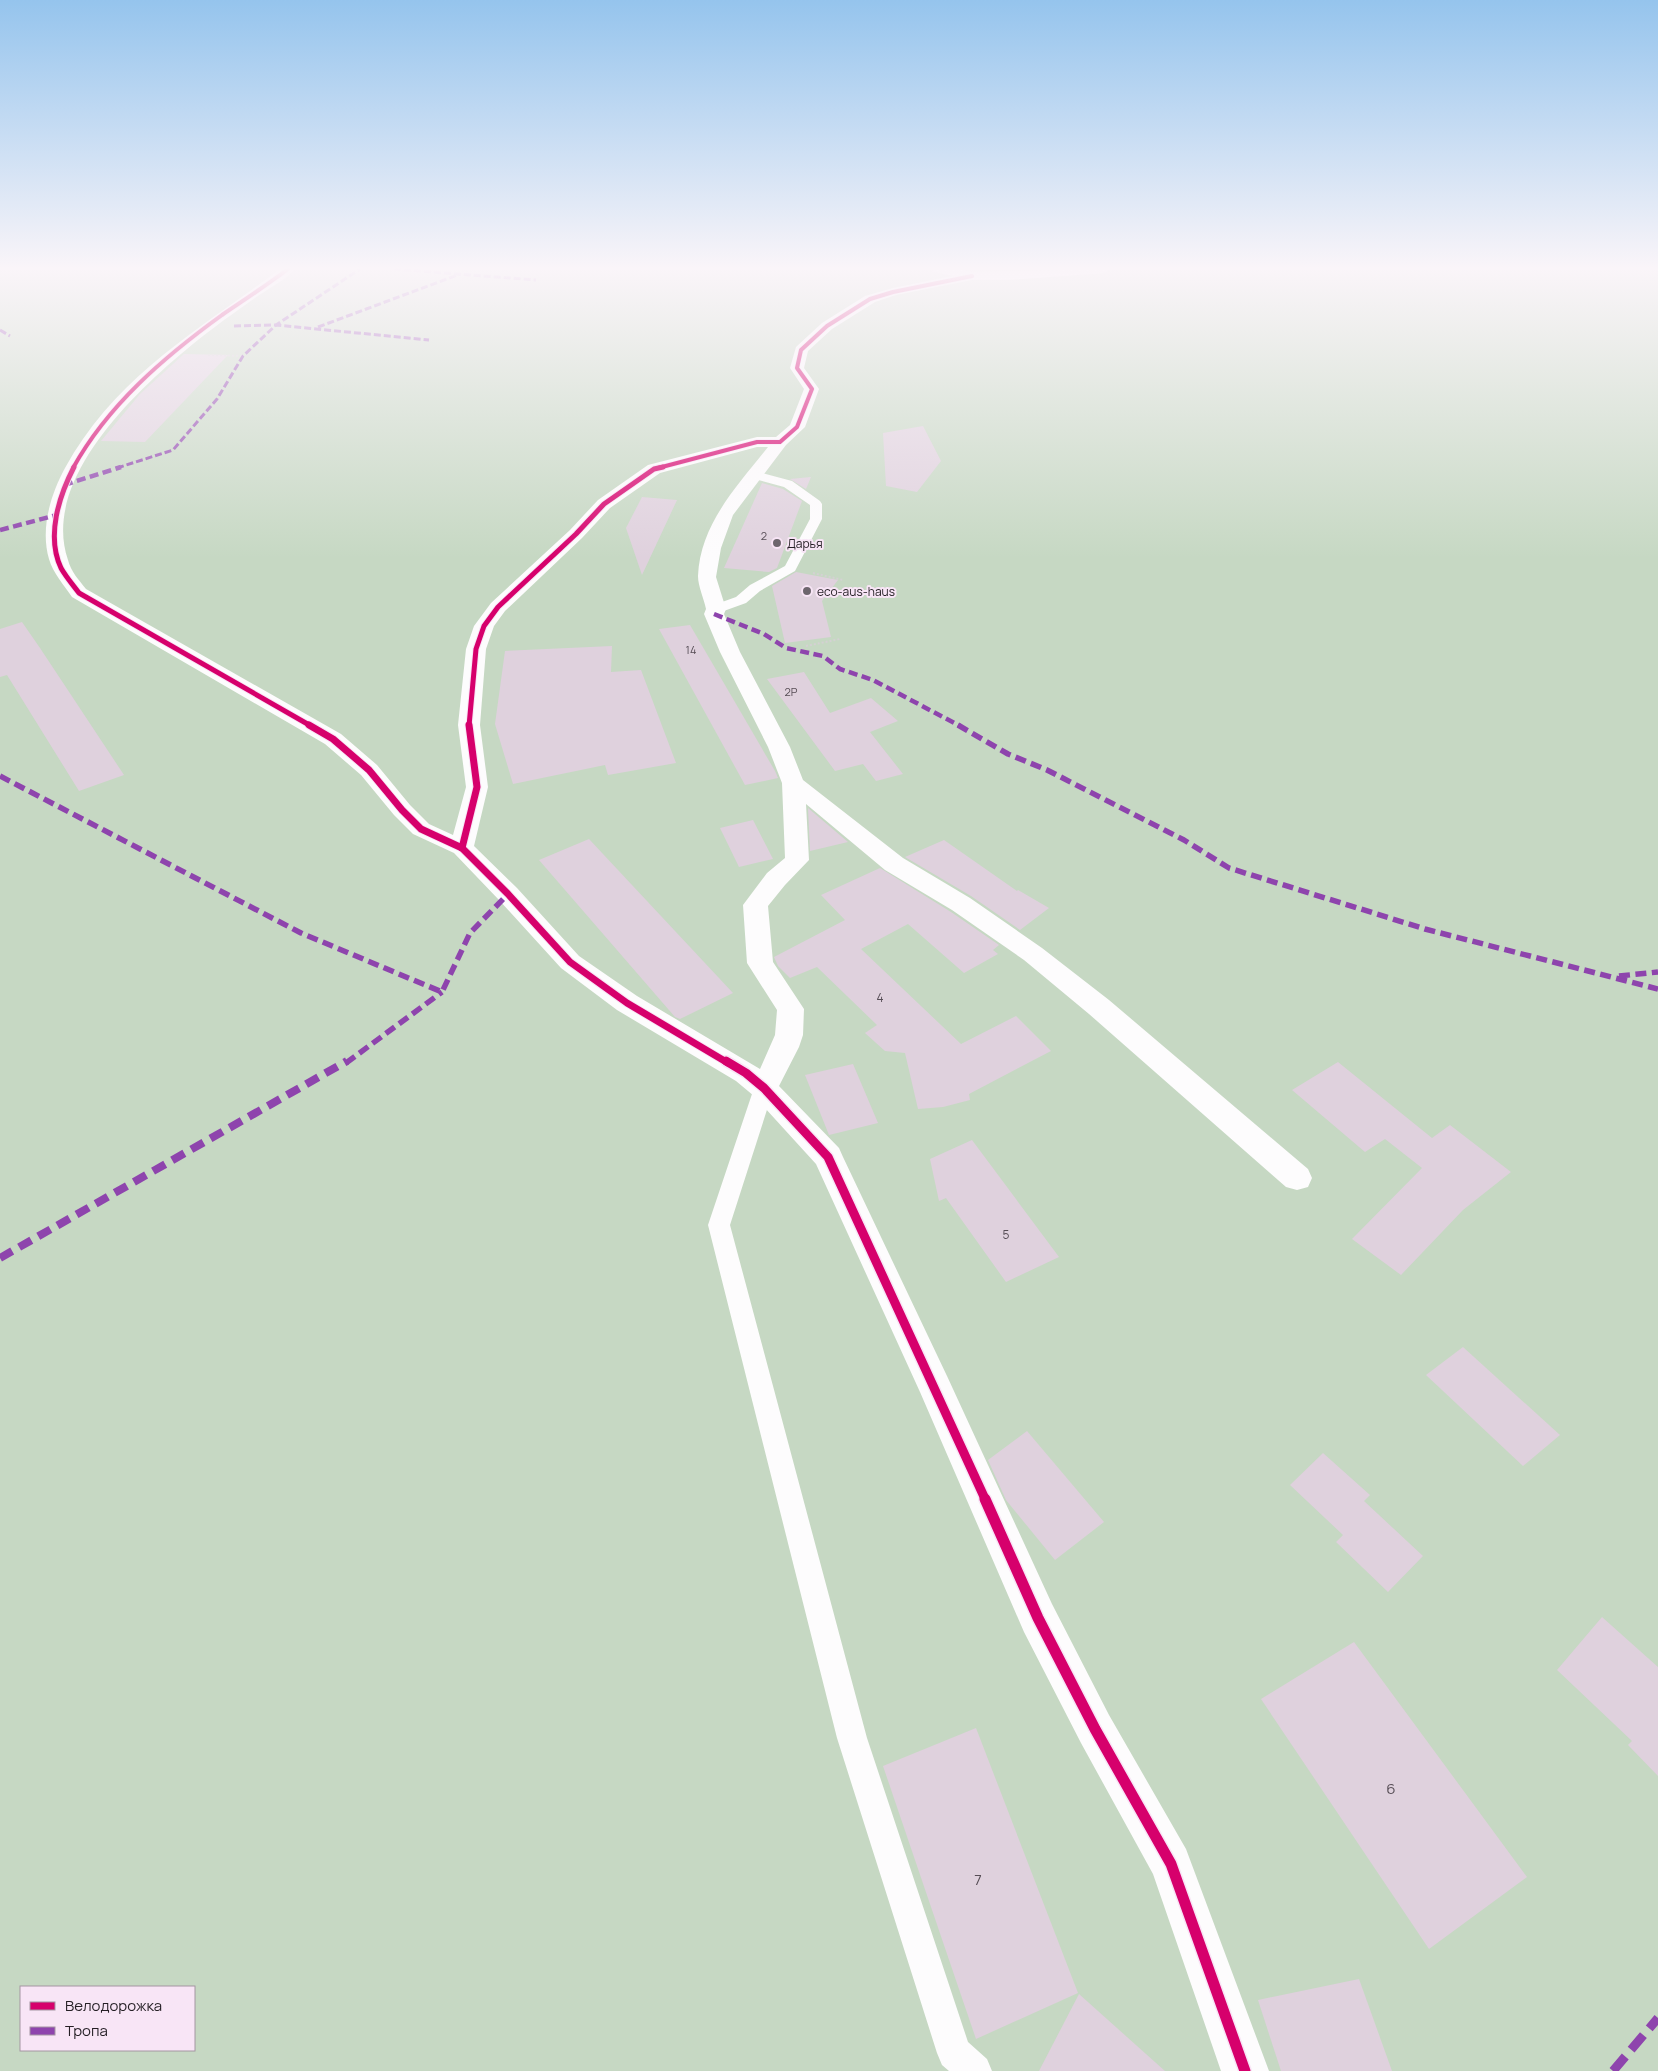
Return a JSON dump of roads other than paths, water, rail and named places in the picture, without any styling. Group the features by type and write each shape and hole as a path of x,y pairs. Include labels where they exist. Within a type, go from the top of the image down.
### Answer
{"street":[{"path":"158,366 140,381 97,429 70,473 60,497 53,534 60,565 79,593 333,739 369,770 402,810 421,829 462,848 508,894 570,962 627,1003 746,1072 764,1088 828,1157 935,1387 1038,1618 1095,1729 1171,1864 1246,2071"},
{"path":"764,1088 787,1041 791,1009 760,964 755,905 796,860 793,783 779,747 730,652 714,614 716,609 707,578 712,548 725,514 780,442 798,427 812,389 798,368 798,366"},
{"path":"462,848 477,787 469,725 476,649 484,626 498,607 576,534 604,504 654,469 757,442 780,442"},
{"path":"793,783 894,864 961,904 1033,954 1099,1007 1297,1178"}],"lane":[{"path":"716,609 741,600 755,588 790,568 816,519 816,504 788,484 755,476"},
{"path":"764,1088 719,1226 852,1738 954,2053 975,2071"}],"place":[{"name":"Дарья","path":"777,543"},
{"name":"eco-aus-haus","path":"807,591"}]}
